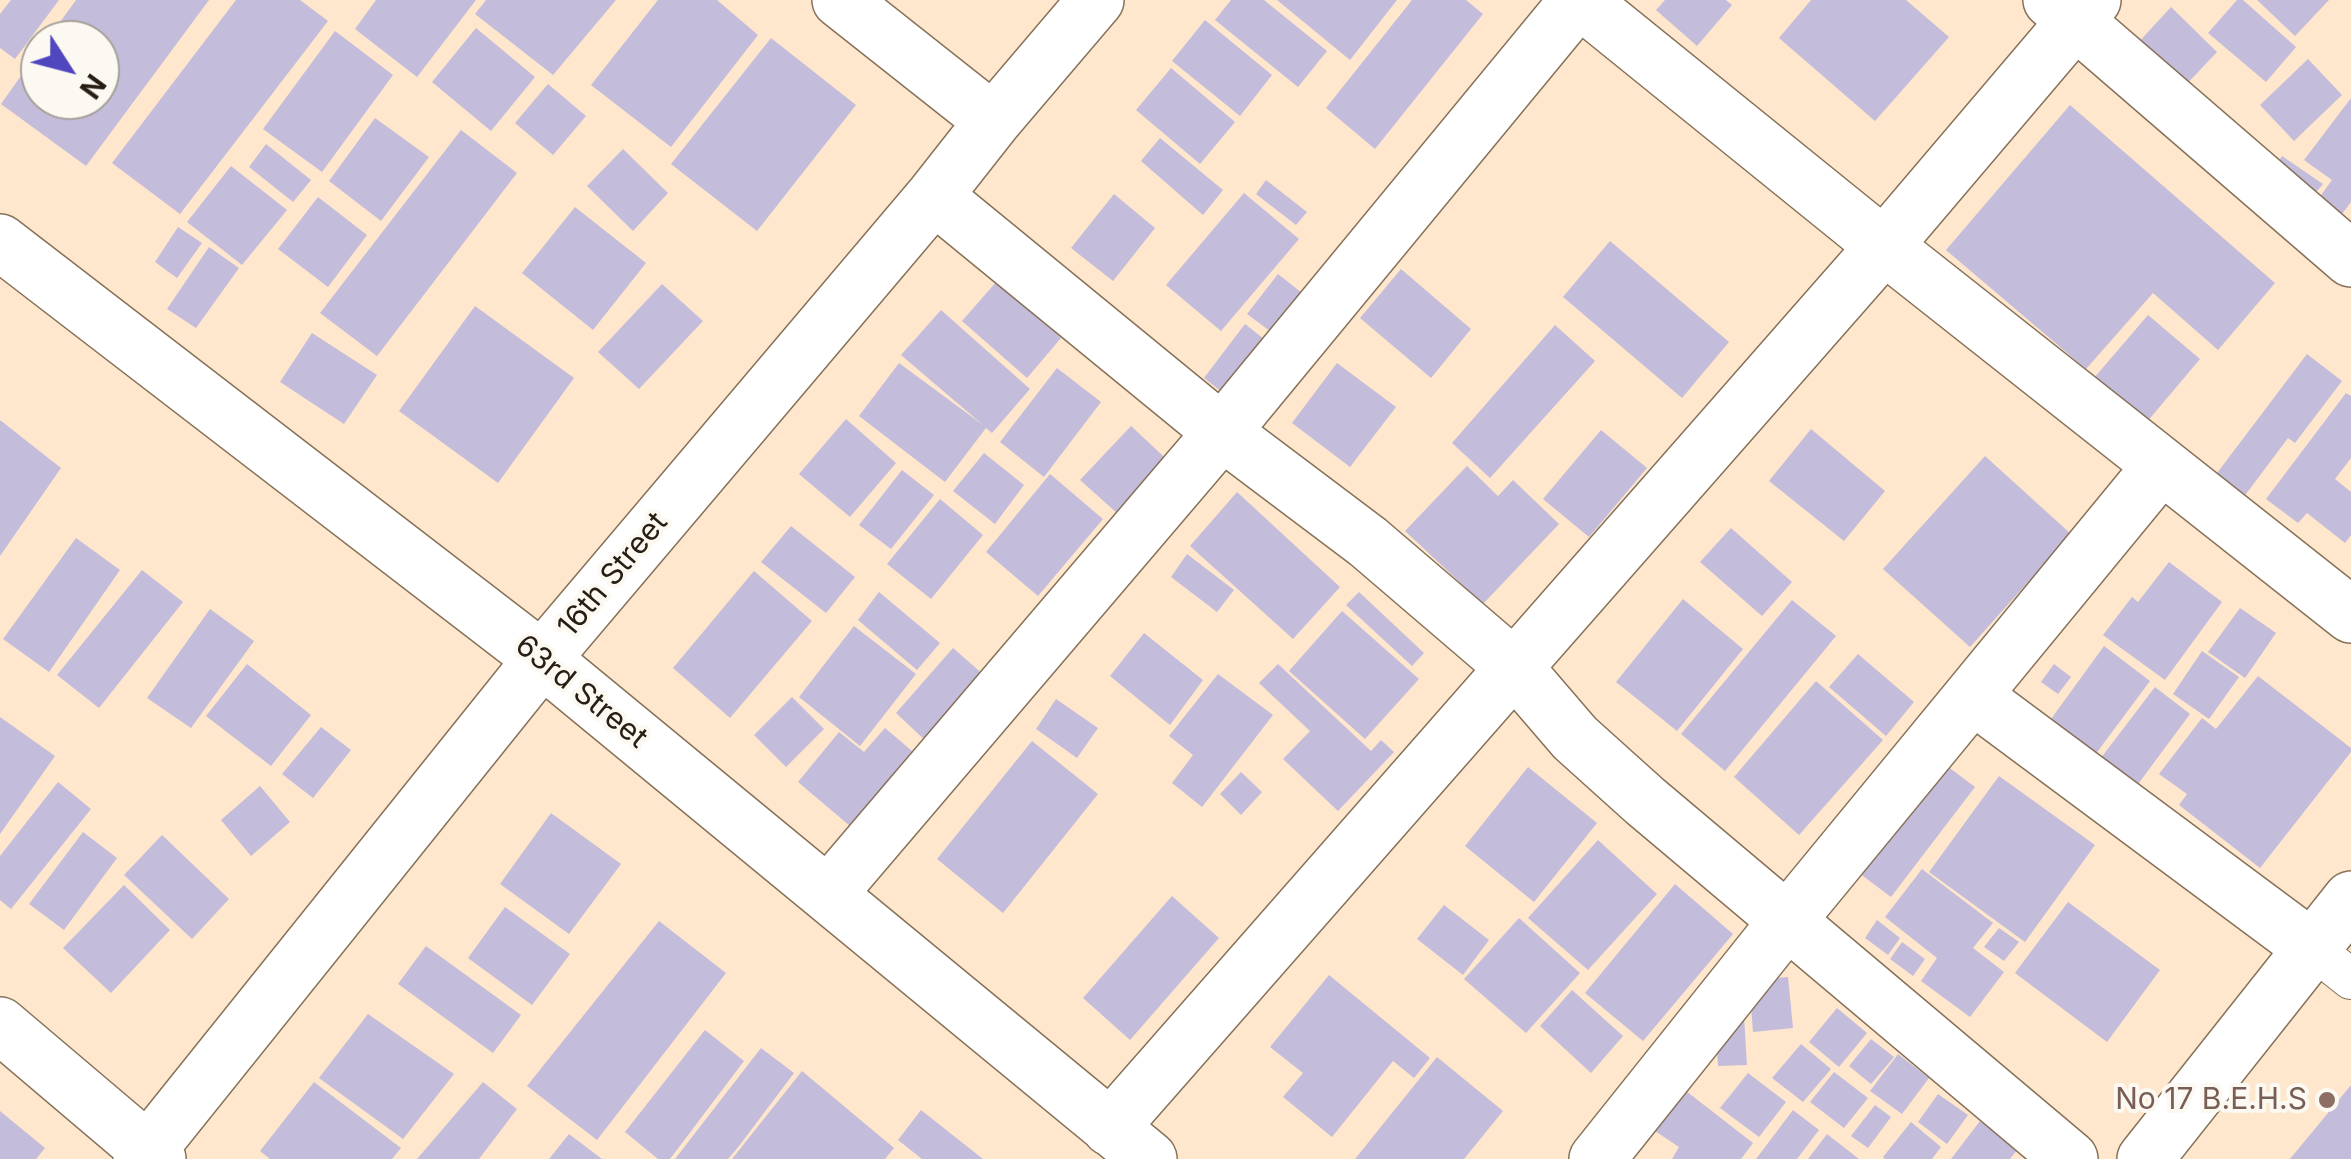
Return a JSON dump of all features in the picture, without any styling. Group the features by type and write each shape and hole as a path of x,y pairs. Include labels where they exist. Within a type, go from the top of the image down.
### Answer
{"street":[{"path":"840,0 992,122"},
{"name":"16th Street","path":"149,1156 542,659 1096,0"},
{"path":"830,894 1222,432 1579,0 2351,615"},
{"path":"1130,1143 1514,667 1884,246 2074,6 2351,259"},
{"path":"934,196 1222,432 1368,542 1514,667 1575,738 1645,801 2070,1159"},
{"name":"63rd Street","path":"0,242 542,659 1130,1143"},
{"path":"1597,1159 2161,466"},
{"path":"1973,696 2331,963"},
{"path":"2145,1159 2331,963 2351,899"},
{"path":"0,1025 149,1156"}],"building":[{"path":"11,0 59,0 44,20 20,20 20,52 15,59 0,48 0,14"},
{"path":"76,0 209,0 86,166 23,120 120,120 120,20 62,20"},
{"path":"236,0 300,0 328,21 180,214 112,163"},
{"path":"376,0 476,0 417,77 355,29"},
{"path":"486,0 616,0 553,75 475,14"},
{"path":"658,0 717,0 758,35 671,147 591,85"},
{"path":"1231,0 1264,0 1327,51 1298,87 1215,20"},
{"path":"1277,0 1397,0 1350,60"},
{"path":"1412,0 1466,0 1483,14 1375,149 1326,108"},
{"path":"1665,0 1726,0 1732,5 1697,46 1656,10"},
{"path":"1811,0 1906,0 1949,37 1875,121 1779,38"},
{"path":"2237,0 2243,0 2296,47 2266,82 2208,33"},
{"path":"2257,0 2329,0 2295,36"},
{"path":"2171,7 2217,52 2183,88 2136,45"},
{"path":"1205,20 1272,75 1240,116 1172,61"},
{"path":"476,28 535,77 491,131 432,82"},
{"path":"335,31 393,75 322,172 263,129"},
{"path":"771,38 856,105 757,231 671,164"},
{"path":"2308,59 2342,95 2294,141 2260,105"},
{"path":"1171,68 1235,122 1200,164 1136,110"},
{"path":"20,77 20,118 1,104"},
{"path":"548,84 586,116 553,155 515,123"},
{"path":"2351,98 2351,202 2342,214 2319,198 2332,180 2304,160"},
{"path":"2070,105 2275,283 2218,350 2153,293 2086,369 1946,250"},
{"path":"375,118 429,157 381,221 329,181"},
{"path":"461,130 517,173 377,356 320,313"},
{"path":"1160,138 1223,190 1203,215 1141,161"},
{"path":"266,144 311,180 293,202 249,167"},
{"path":"623,149 668,193 633,231 587,186"},
{"path":"2282,156 2323,184 2313,196 2274,168"},
{"path":"231,166 287,210 242,265 187,222"},
{"path":"1266,180 1307,212 1296,225 1256,194"},
{"path":"1244,193 1299,239 1221,331 1166,285"},
{"path":"1114,194 1155,228 1113,281 1071,248"},
{"path":"318,197 367,235 328,287 278,249"},
{"path":"575,207 646,263 593,330 522,273"},
{"path":"178,227 202,243 177,278 155,262"},
{"path":"1610,241 1729,342 1682,398 1563,297"},
{"path":"209,247 239,268 196,328 167,309"},
{"path":"1401,269 1471,329 1431,378 1360,318"},
{"path":"1278,274 1316,304 1286,343 1247,314"},
{"path":"997,281 1061,338 1027,378 962,321"},
{"path":"662,284 703,321 639,389 598,352"},
{"path":"475,306 574,378 498,483 399,411"},
{"path":"941,310 1030,389 992,433 986,428 945,482 859,416 899,363 983,425 901,355"},
{"path":"2148,315 2200,359 2146,423 2094,378"},
{"path":"1245,324 1278,350 1237,404 1204,378"},
{"path":"1555,325 1595,361 1490,478 1452,443"},
{"path":"312,333 377,375 344,424 280,382"},
{"path":"2307,354 2342,381 2295,443 2288,438 2234,510 2205,489"},
{"path":"1337,363 1396,407 1350,467 1292,423"},
{"path":"1057,368 1101,402 1044,477 1000,442"},
{"path":"2346,393 2351,396 2351,458 2335,479 2351,492 2351,535 2345,543 2307,513 2298,523 2266,499"},
{"path":"846,419 896,463 850,517 799,474"},
{"path":"0,420 61,468 0,556"},
{"path":"1131,426 1176,468 1127,522 1080,480"},
{"path":"1811,429 1885,491 1844,541 1769,481"},
{"path":"1601,430 1647,468 1589,537 1543,499"},
{"path":"984,453 1024,485 995,524 953,491"},
{"path":"1985,456 2071,534 1970,647 1883,569"},
{"path":"1467,466 1498,496 1513,480 1559,524 1483,604 1405,531"},
{"path":"902,470 934,495 891,549 859,525"},
{"path":"1050,474 1103,519 1038,596 986,552"},
{"path":"1237,492 1340,587 1293,639 1190,546"},
{"path":"940,499 983,535 931,599 887,564"},
{"path":"791,526 855,577 826,613 761,562"},
{"path":"1731,528 1792,582 1762,616 1700,562"},
{"path":"76,538 120,570 49,672 3,639"},
{"path":"1187,554 1234,590 1217,612 1171,577"},
{"path":"2169,562 2222,602 2165,680 2103,635 2132,597 2138,602"},
{"path":"142,570 183,602 99,708 57,675"},
{"path":"754,571 812,621 730,718 673,668"},
{"path":"879,592 940,643 917,670 858,620"},
{"path":"1359,592 1424,653 1412,666 1346,605"},
{"path":"1683,599 1743,649 1677,731 1616,682"},
{"path":"1792,600 1836,636 1725,771 1681,734"},
{"path":"2240,608 2276,633 2245,678 2208,652"},
{"path":"210,609 254,641 191,728 147,698"},
{"path":"1342,611 1419,679 1365,739 1289,671"},
{"path":"854,626 916,674 860,746 799,697"},
{"path":"1144,633 1203,680 1170,725 1110,676"},
{"path":"2104,646 2150,681 2089,763 2043,730"},
{"path":"953,648 985,676 928,743 896,713"},
{"path":"2202,651 2239,677 2209,719 2173,694"},
{"path":"1858,654 1914,702 1886,736 1829,687"},
{"path":"247,664 311,715 271,766 206,716"},
{"path":"1278,664 1371,751 1381,740 1394,752 1338,811 1283,759 1310,731 1259,683"},
{"path":"2054,664 2071,677 2058,694 2041,682"},
{"path":"1218,674 1273,715 1202,807 1172,783 1193,755 1169,736"},
{"path":"2258,676 2351,748 2260,868 2179,805 2187,794 2159,774 2202,718 2216,729"},
{"path":"1816,681 1883,740 1799,835 1734,777"},
{"path":"2155,687 2190,714 2130,795 2094,767"},
{"path":"792,697 824,729 786,767 754,735"},
{"path":"1056,699 1098,728 1077,758 1036,729"},
{"path":"0,717 55,756 0,834"},
{"path":"321,727 351,750 313,798 282,774"},
{"path":"885,728 912,751 850,826 798,782 839,732 864,752"},
{"path":"1032,741 1098,794 1003,913 937,859"},
{"path":"1939,760 1975,787 1891,897 1855,870"},
{"path":"1528,767 1597,823 1534,902 1465,846"},
{"path":"1241,772 1262,792 1241,815 1220,794"},
{"path":"1999,776 2095,845 2025,942 1929,872"},
{"path":"58,782 91,809 11,909 0,900 0,856"},
{"path":"260,786 290,822 251,856 221,820"},
{"path":"551,813 621,864 569,934 500,884"},
{"path":"83,832 117,858 64,930 29,904"},
{"path":"162,835 229,899 192,939 124,875"},
{"path":"1598,840 1657,894 1588,970 1528,918"},
{"path":"1922,869 1993,923 1973,948 2004,972 1970,1017 1921,981 1937,958 1885,917"},
{"path":"1675,884 1733,934 1643,1041 1585,993"},
{"path":"124,885 170,930 111,993 63,948"},
{"path":"1172,896 1219,938 1130,1040 1083,998"},
{"path":"2068,902 2160,970 2107,1042 2015,973"},
{"path":"1444,905 1489,940 1463,975 1417,939"},
{"path":"505,907 570,954 532,1005 468,958"},
{"path":"1519,918 1580,973 1526,1033 1464,979"},
{"path":"1877,920 1900,938 1888,955 1865,938"},
{"path":"659,921 726,973 597,1140 527,1086"},
{"path":"1999,928 2019,942 2004,961 1984,947"},
{"path":"1902,942 1925,959 1913,976 1890,959"},
{"path":"426,946 521,1015 493,1053 398,984"},
{"path":"1329,975 1430,1058 1414,1078 1393,1061 1332,1137 1283,1097 1303,1073 1270,1047"},
{"path":"1788,977 1793,1028 1753,1032 1749,980"},
{"path":"1572,990 1623,1036 1591,1073 1540,1026"},
{"path":"1837,1008 1867,1033 1839,1067 1809,1042"},
{"path":"368,1014 454,1074 403,1139 319,1078"},
{"path":"1744,1016 1747,1065 1718,1066 1715,1017"},
{"path":"705,1030 744,1061 670,1159 658,1159 625,1132"},
{"path":"1871,1039 1894,1057 1871,1084 1849,1066"},
{"path":"1801,1044 1831,1069 1803,1102 1772,1078"},
{"path":"761,1048 794,1073 739,1146 728,1159 675,1159"},
{"path":"1898,1054 1929,1078 1902,1114 1870,1091"},
{"path":"1437,1057 1503,1111 1464,1159 1355,1159"},
{"path":"802,1071 894,1148 885,1159 732,1159"},
{"path":"1834,1072 1868,1098 1844,1128 1810,1102"},
{"path":"1748,1073 1786,1102 1759,1137 1720,1108"},
{"path":"314,1082 401,1148 392,1159 270,1159 260,1151"},
{"path":"483,1082 517,1109 479,1159 417,1159"},
{"path":"1677,1084 1753,1143 1741,1159 1672,1159 1679,1147 1649,1127"},
{"path":"2351,1085 2351,1159 2290,1159"},
{"path":"1938,1094 1968,1115 1947,1144 1918,1122"},
{"path":"1875,1105 1891,1117 1868,1148 1851,1136"},
{"path":"921,1110 983,1159 922,1159 898,1140"},
{"path":"1793,1110 1819,1130 1797,1159 1756,1159"},
{"path":"0,1111 45,1148 36,1159 0,1159"},
{"path":"1980,1121 2017,1150 2010,1159 1951,1159"},
{"path":"1911,1122 1941,1147 1932,1159 1885,1159 1883,1157"},
{"path":"569,1134 602,1159 549,1159"},
{"path":"1827,1134 1859,1159 1808,1159"}],"place":[{"name":"No 17 B.E.H.S","path":"2327,1100"}]}
